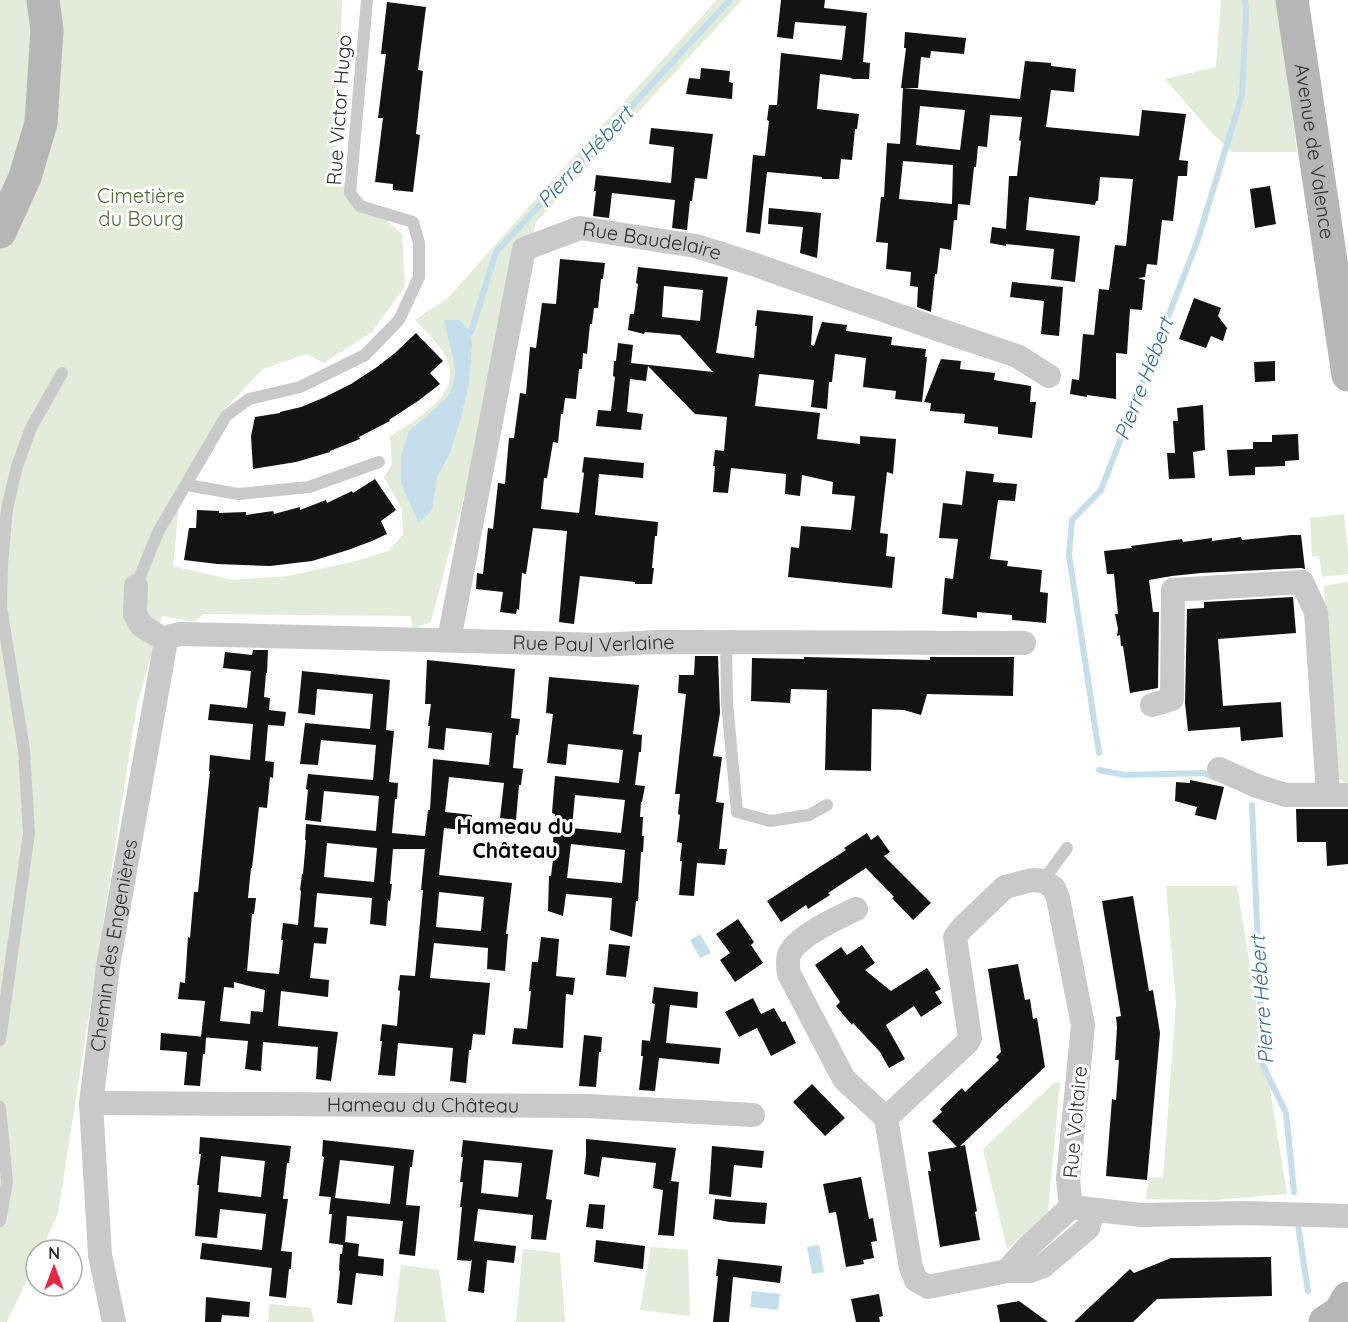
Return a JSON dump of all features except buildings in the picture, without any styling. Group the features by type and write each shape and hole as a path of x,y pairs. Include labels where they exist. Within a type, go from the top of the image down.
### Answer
{"main road":[{"path":"0,232 25,177 41,123 47,30 43,0"},
{"name":"Avenue de Valence","path":"1292,0 1348,375"},
{"path":"1325,1322 1340,1312 1348,1298"}],"street":[{"name":"Rue Baudelaire","path":"448,640 525,249 580,228 696,246 764,267 1017,356 1049,376"},
{"path":"1152,705 1172,699 1173,590 1302,582 1316,612 1338,795 1286,795 1257,786 1219,769"},
{"path":"136,586 135,614 141,625 166,641"},
{"name":"Rue Paul Verlaine","path":"166,641 171,636 180,634 599,645 658,642 1024,643"},
{"name":"Chemin des Engenières","path":"114,1322 100,1255 91,1103 108,966 166,641"},
{"path":"886,1118 970,1038 955,937 1005,887 1032,880 1043,881"},
{"name":"Rue Voltaire","path":"1043,881 1054,888 1058,898 1083,1025 1068,1179 1082,1208"},
{"path":"856,909 806,936 794,946 789,956 789,974 844,1079 886,1118 916,1280 928,1287 1007,1272 1030,1271 1043,1266 1088,1228 1082,1208 1141,1215 1244,1213 1347,1219"},
{"name":"Hameau du Château","path":"91,1103 587,1106 753,1115"}],"lane":[{"name":"Rue Victor Hugo","path":"136,586 159,532 226,416 249,399 300,387 365,355 399,320 419,277 418,243 413,222 360,206 350,193 367,0"},
{"path":"0,1040 29,833 24,750 1,607 7,509 17,466 31,428 62,373"},
{"path":"187,485 238,494 309,487 379,462"},
{"path":"726,642 727,702 737,812 770,821 809,815 827,805"},
{"path":"1043,881 1067,848"},
{"path":"0,1107 7,1182 0,1221"}],"green space":[{"name":"Cimetière du Bourg","path":"0,0 342,0 336,175 402,234 405,286 372,332 324,363 306,354 263,369 222,412 181,484 173,566 232,580 288,576 356,561 388,551 403,535 402,509 384,477 392,464 390,436 430,408 443,395 450,377 447,358 415,320 449,297 717,0 742,0 536,222 431,622 412,629 411,616 203,614 194,622 162,616 137,705 58,1214 47,1238 24,1238 24,1286 7,1322 0,1322"},
{"path":"1221,0 1277,0 1297,152 1232,152 1211,132 1165,79 1216,67"},
{"path":"1344,514 1348,574 1322,577 1319,556 1312,557 1310,518"},
{"path":"1348,582 1348,784 1337,778 1324,586"},
{"path":"1166,886 1237,886 1287,1194 1215,1200 1146,1199 1149,1177 1163,1178 1176,1003"},
{"path":"1060,1082 1048,1212 1007,1249 983,1149 1053,1084"},
{"path":"651,1247 688,1250 690,1316 640,1310"},
{"path":"523,1249 560,1253 565,1322 516,1322"},
{"path":"401,1265 439,1270 446,1322 394,1322"},
{"path":"269,1304 311,1308 314,1322 268,1322"}],"water":[{"path":"444,320 459,320 471,332 469,383 450,453 437,477 432,510 419,523 401,484 401,455 409,431 451,392 456,371"},
{"path":"700,934 711,953 700,958 690,940"},
{"path":"819,1245 824,1272 812,1274 807,1247"},
{"path":"752,1291 780,1294 778,1310 750,1307"}],"waterway":[{"name":"Pierre Hébert","path":"471,332 496,252 730,0"},
{"name":"Pierre Hébert","path":"1099,753 1069,555 1072,520 1101,490 1197,242 1242,95 1245,0"},
{"name":"Pierre Hébert","path":"1099,770 1125,775 1204,773 1215,778"},
{"name":"Pierre Hébert","path":"1252,805 1263,1065 1286,1113 1294,1192"},
{"name":"Pierre Hébert","path":"1298,1225 1308,1291"}],"district":[{"name":"Hameau du Château","path":"515,839"}]}
